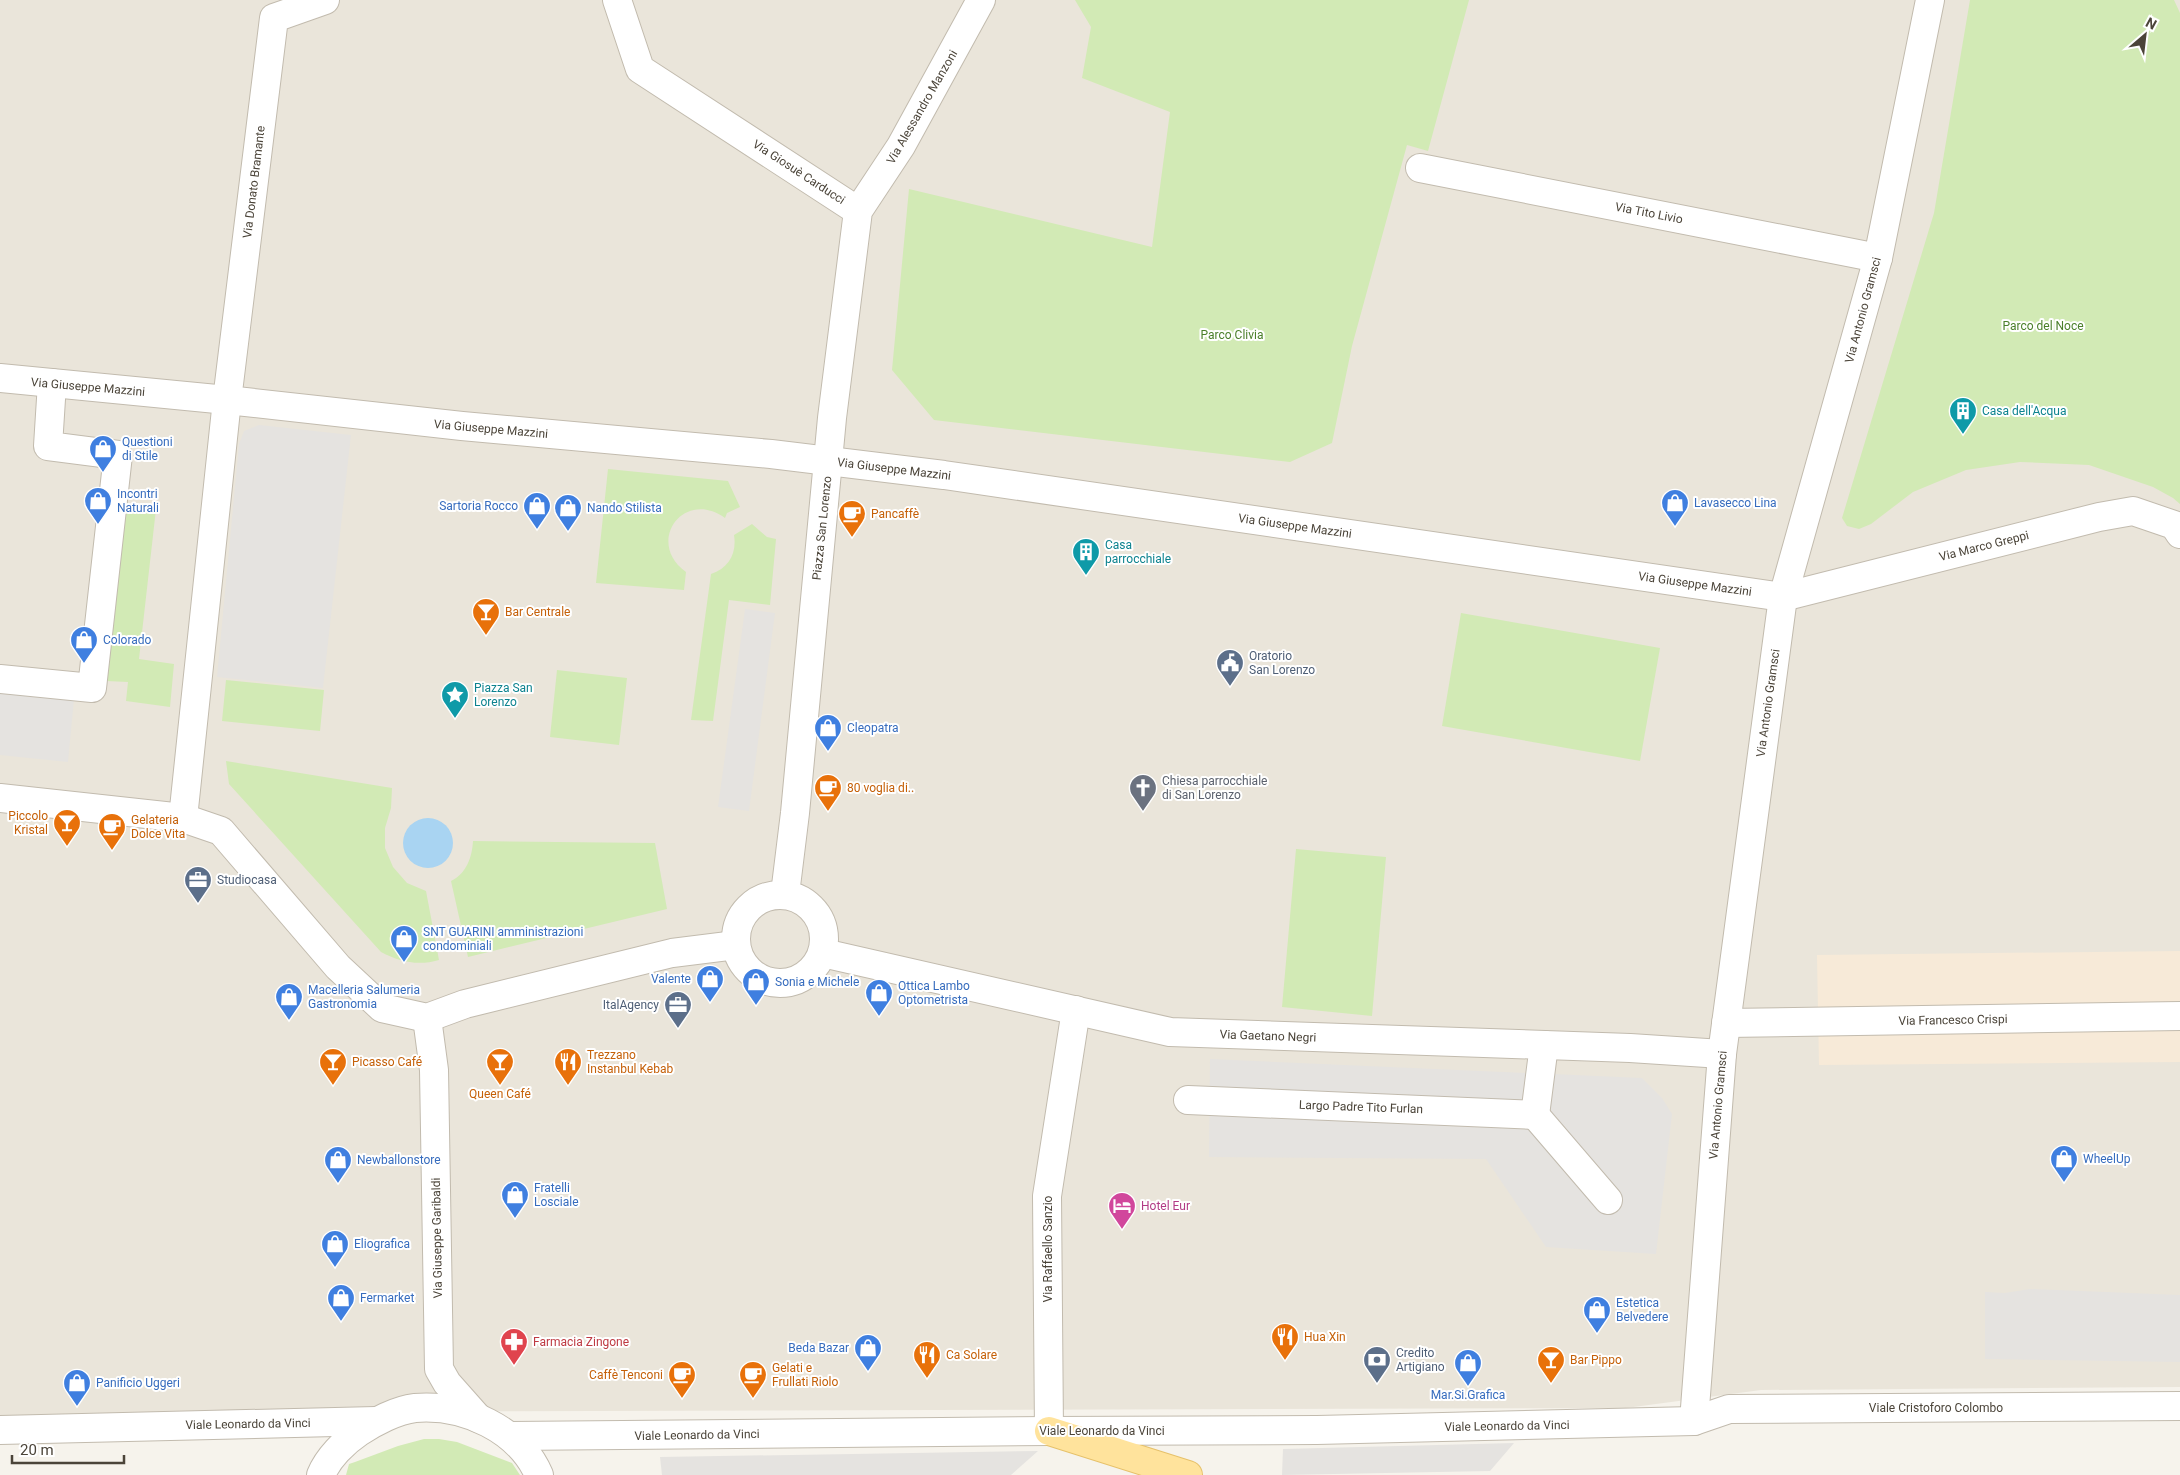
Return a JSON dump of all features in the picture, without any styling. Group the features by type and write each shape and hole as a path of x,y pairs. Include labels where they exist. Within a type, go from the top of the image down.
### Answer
{"main road":[{"path":"1049,1430 1188,1475"}],"street":[{"name":"Via Donato Bramante","path":"227,400 274,18 325,0"},
{"name":"Via Giosuè Carducci","path":"617,0 640,69 858,211 832,418 829,461"},
{"name":"Via Alessandro Manzoni","path":"858,211 901,146 981,0"},
{"name":"Via Antonio Gramsci","path":"1694,1421 1722,1054 1783,597 1878,258 1930,0"},
{"name":"Via Tito Livio","path":"1420,168 1878,258"},
{"name":"Via Giuseppe Mazzini","path":"0,378 227,400 462,426 829,461 954,477 1783,597"},
{"path":"0,680 92,688 118,455 48,446 52,384"},
{"path":"184,818 227,400"},
{"name":"Piazza San Lorenzo","path":"785,894 829,461"},
{"name":"Via Marco Greppi","path":"1783,597 2099,517 2133,511 2174,525 2180,534"},
{"path":"0,798 184,818 221,831 338,967 382,1008 426,1018 465,1004 672,953 736,945"},
{"path":"785,894 798,898 818,914 825,940 823,953 816,966 805,976 791,982 776,983 761,980 749,971 740,959 736,945 736,931 740,919 748,907 772,895 785,894"},
{"name":"Via Gaetano Negri","path":"823,953 1170,1032 1630,1048 1722,1054"},
{"name":"Via Raffaello Sanzio","path":"1049,1430 1047,1196 1076,1010"},
{"name":"Via Francesco Crispi","path":"1726,1023 2180,1016"},
{"name":"Via Giuseppe Garibaldi","path":"426,1018 434,1070 440,1369"},
{"path":"1544,1045 1535,1115 1608,1200"},
{"name":"Largo Padre Tito Furlan","path":"1188,1100 1535,1115"},
{"path":"414,1408 440,1369 447,1383 478,1418"},
{"name":"Viale Cristoforo Colombo","path":"1694,1421 1729,1409 2180,1406"},
{"path":"321,1475 346,1441 376,1421 414,1408 463,1412 487,1422 510,1436 534,1464 539,1475"},
{"name":"Viale Leonardo da Vinci","path":"0,1430 376,1421"},
{"name":"Viale Leonardo da Vinci","path":"510,1436 1049,1430 1317,1430 1694,1421"}],"shaded area":[{"path":"0,0 2180,0 2180,1387 1761,1390 1626,1408 255,1412 0,1419"},
{"path":"259,425 351,435 323,688 217,677 239,444 244,431"},
{"path":"745,609 775,613 749,811 718,807"},
{"path":"0,691 74,699 68,762 0,755"},
{"path":"2180,951 2180,1062 1819,1065 1817,955"},
{"path":"1210,1059 1642,1078 1662,1098 1672,1114 1656,1254 1546,1247 1486,1159 1209,1157"},
{"path":"2030,1289 2180,1295 2180,1362 1985,1359 1985,1292 2005,1293"},
{"path":"1514,1443 1490,1471 1282,1475 1283,1449"},
{"path":"1038,1451 1011,1475 662,1475 660,1457"}],"green space":[{"name":"Parco Clivia","path":"1075,0 1469,0 1428,151 1407,145 1352,346 1332,443 1290,462 934,420 892,370 909,189 1152,247 1170,112 1082,78 1091,27"},
{"name":"Parco del Noce","path":"1970,0 2174,0 2180,13 2180,504 2153,487 2089,465 2020,462 1966,470 1913,492 1871,524 1859,529 1847,526 1842,518 1934,213"},
{"path":"608,469 728,481 740,507 727,513 725,518 710,511 695,510 683,514 674,523 669,534 669,547 674,560 686,572 684,590 596,583"},
{"path":"125,504 156,509 139,659 174,664 170,707 126,701 128,682 106,681"},
{"path":"752,524 767,537 776,539 770,605 729,600 713,721 691,720 711,574 723,568 733,554 734,535"},
{"path":"1461,613 1660,648 1640,761 1442,726"},
{"path":"557,670 627,678 619,745 550,737"},
{"path":"226,680 324,690 320,731 222,721"},
{"path":"226,761 392,788 391,808 385,828 385,848 393,867 407,883 426,891 439,960 416,963 395,958 381,952 229,784"},
{"path":"473,841 655,843 667,909 468,957 451,881 461,874 468,864"},
{"path":"1296,849 1386,857 1372,1016 1282,1007"},
{"path":"424,1439 457,1442 512,1463 520,1475 346,1475 349,1464 398,1446"}],"water":[{"path":"428,818 442,822 449,829 453,843 449,857 442,864 428,868 414,864 407,857 403,843 407,829 414,822"}],"place":[{"name":"Casa dell'Acqua","path":"1963,435"},
{"name":"Questioni di Stile","path":"103,473"},
{"name":"Incontri Naturali","path":"98,525"},
{"name":"Lavasecco Lina","path":"1675,527"},
{"name":"Sartoria Rocco","path":"537,530"},
{"name":"Nando Stilista","path":"568,532"},
{"name":"Pancaffè","path":"852,538"},
{"name":"Casa parrocchiale","path":"1086,576"},
{"name":"Bar Centrale","path":"486,636"},
{"name":"Colorado","path":"84,664"},
{"name":"Oratorio San Lorenzo","path":"1230,687"},
{"name":"Piazza San Lorenzo","path":"455,719"},
{"name":"Cleopatra","path":"828,752"},
{"name":"80 voglia di..","path":"828,812"},
{"name":"Chiesa parrocchiale di San Lorenzo","path":"1143,812"},
{"name":"Piccolo Kristal","path":"67,847"},
{"name":"Gelateria Dolce Vita","path":"112,851"},
{"name":"Studiocasa","path":"198,904"},
{"name":"SNT GUARINI amministrazioni condominiali","path":"404,963"},
{"name":"Valente","path":"710,1003"},
{"name":"Sonia e Michele","path":"756,1006"},
{"name":"Ottica Lambo Optometrista","path":"879,1017"},
{"name":"Macelleria Salumeria Gastronomia","path":"289,1021"},
{"name":"ItalAgency","path":"678,1029"},
{"name":"Picasso Café","path":"333,1086"},
{"name":"Queen Café","path":"500,1086"},
{"name":"Trezzano Instanbul Kebab","path":"568,1086"},
{"name":"WheelUp","path":"2064,1183"},
{"name":"Newballonstore","path":"338,1184"},
{"name":"Fratelli Losciale","path":"515,1219"},
{"name":"Hotel Eur","path":"1122,1230"},
{"name":"Eliografica","path":"335,1268"},
{"name":"Fermarket","path":"341,1322"},
{"name":"Estetica Belvedere","path":"1597,1334"},
{"name":"Hua Xin","path":"1285,1361"},
{"name":"Farmacia Zingone","path":"514,1366"},
{"name":"Beda Bazar","path":"868,1372"},
{"name":"Ca Solare","path":"927,1379"},
{"name":"Credito Artigiano","path":"1377,1384"},
{"name":"Bar Pippo","path":"1551,1384"},
{"name":"Mar.Si.Grafica","path":"1468,1387"},
{"name":"Caffè Tenconi","path":"682,1399"},
{"name":"Gelati e Frullati Riolo","path":"753,1399"},
{"name":"Panificio Uggeri","path":"77,1407"}]}
